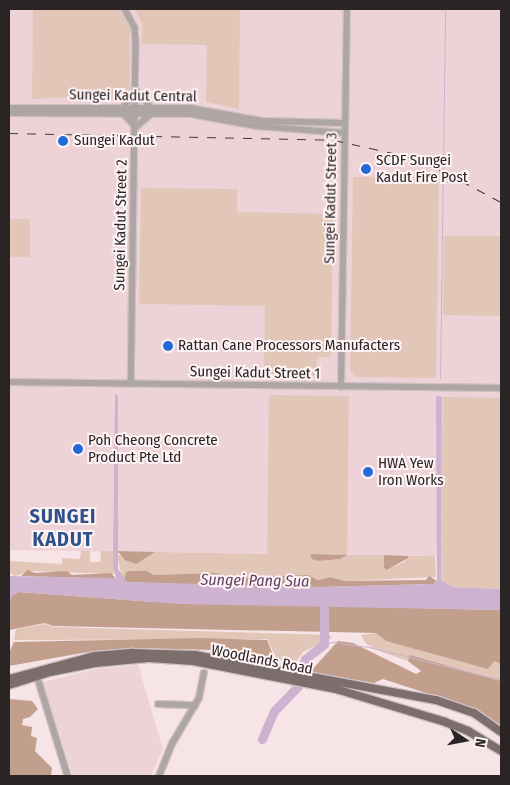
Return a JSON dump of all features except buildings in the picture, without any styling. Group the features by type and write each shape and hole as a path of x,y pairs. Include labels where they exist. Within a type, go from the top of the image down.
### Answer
{"main road":[{"name":"Woodlands Road","path":"9,679 78,658 157,653 225,660 436,700 474,713 501,732"},
{"name":"Woodlands Road","path":"9,685 37,676 114,660 193,661 216,664 323,686 399,708 468,731 501,751"},
{"path":"399,708 402,693"}],"street":[{"name":"Sungei Kadut Street 2","path":"125,9 135,28 136,90 131,384"},
{"name":"Sungei Kadut Street 3","path":"341,387 348,9"},
{"path":"136,90 144,103 152,110 136,127 123,110 130,103 136,90"},
{"name":"Sungei Kadut Central","path":"9,108 152,110 190,108 262,120 345,123"},
{"name":"Sungei Kadut Central","path":"9,113 123,110"},
{"name":"Sungei Kadut Central","path":"152,110 191,114 256,126 345,133"},
{"name":"Sungei Kadut Street 1","path":"9,382 501,388"},
{"path":"193,661 204,673"},
{"path":"159,776 172,744 201,695 204,673 216,664"},
{"path":"37,676 68,776"},
{"path":"158,704 195,705"}],"shaded area":[{"path":"9,9 501,9 501,557 9,550"},
{"path":"33,9 120,10 130,28 130,89 119,100 70,97 32,99"},
{"path":"135,9 240,9 239,109 206,102 207,45 142,44 142,24"},
{"path":"353,177 439,178 436,378 357,377 350,370"},
{"path":"141,188 237,189 237,212 333,214 331,357 317,357 317,376 264,375 265,306 139,304"},
{"path":"9,219 30,219 30,257 9,257"},
{"path":"444,236 501,236 501,316 443,315"},
{"path":"115,395 118,395 118,569 127,582 319,587 433,584 437,581 436,396 442,397 441,580 453,587 501,589 501,610 179,604 20,592 12,595 9,607 9,576 116,578 113,564"},
{"path":"269,395 349,396 347,555 384,555 384,568 387,570 404,562 408,556 435,556 436,577 345,581 330,577 318,580 308,575 229,578 217,573 154,575 147,571 126,573 124,580 117,555 140,560 155,552 267,554","holes":["310,554 346,555 340,559 319,561"]},
{"path":"443,397 501,398 501,589 453,587 441,580"},
{"path":"81,551 90,551 90,562 100,562 101,551 113,551 115,574 31,571 15,576 9,572 9,561 62,564 62,558 80,559"},
{"path":"117,551 155,552 136,564 125,560"},
{"path":"310,554 347,555 340,559 319,561 312,559"},
{"path":"384,555 408,556 408,558 387,570 384,568"},
{"path":"28,570 35,573 67,571 72,575 111,573 116,579 21,576"},
{"path":"147,571 154,575 217,573 229,578 308,575 318,580 330,577 345,581 426,580 429,576 437,581 433,584 319,587 227,586 127,582 124,580 126,572"},
{"path":"19,592 155,602 501,610 501,664 494,661 488,669 386,641 376,633 53,626 45,623 9,630 9,603 12,595"},
{"path":"46,624 53,627 330,635 332,638 303,652 295,663 277,660 267,639 14,640 16,629"},
{"path":"376,633 386,641 494,661 501,664 501,681 410,655 408,661 382,652 366,644 361,635"},
{"path":"203,638 267,640 275,660 210,650 137,648 82,653 9,666 9,653 14,642"},
{"path":"338,641 353,643 416,674 421,671 408,661 410,655 501,681 501,725 472,708 383,679 374,683 310,672"},
{"path":"138,665 163,749 151,776 73,776 43,682 96,669"},
{"path":"9,699 32,701 38,709 30,717 23,719 22,725 32,727 31,736 37,738 35,751 52,768 51,776 9,776"}],"waterway":[{"path":"440,378 445,9"},
{"path":"302,668 305,659 324,644 324,597"},
{"path":"324,644 333,642 369,647 501,680"},
{"path":"262,739 274,711 299,685"}],"railway":[{"path":"9,133 334,140 406,156 445,172 501,202"}],"place":[{"name":"Sungei Kadut","path":"63,141"},
{"name":"SCDF Sungei Kadut Fire Post","path":"366,169"},
{"name":"Rattan Cane Processors Manufacters","path":"168,346"},
{"name":"Poh Cheong Concrete Product Pte Ltd","path":"78,449"},
{"name":"HWA Yew Iron Works","path":"368,472"}],"district":[{"name":"SUNGEI KADUT","path":"63,528"}],"water label":[{"name":"Sungei Pang Sua","path":"255,581"}]}
